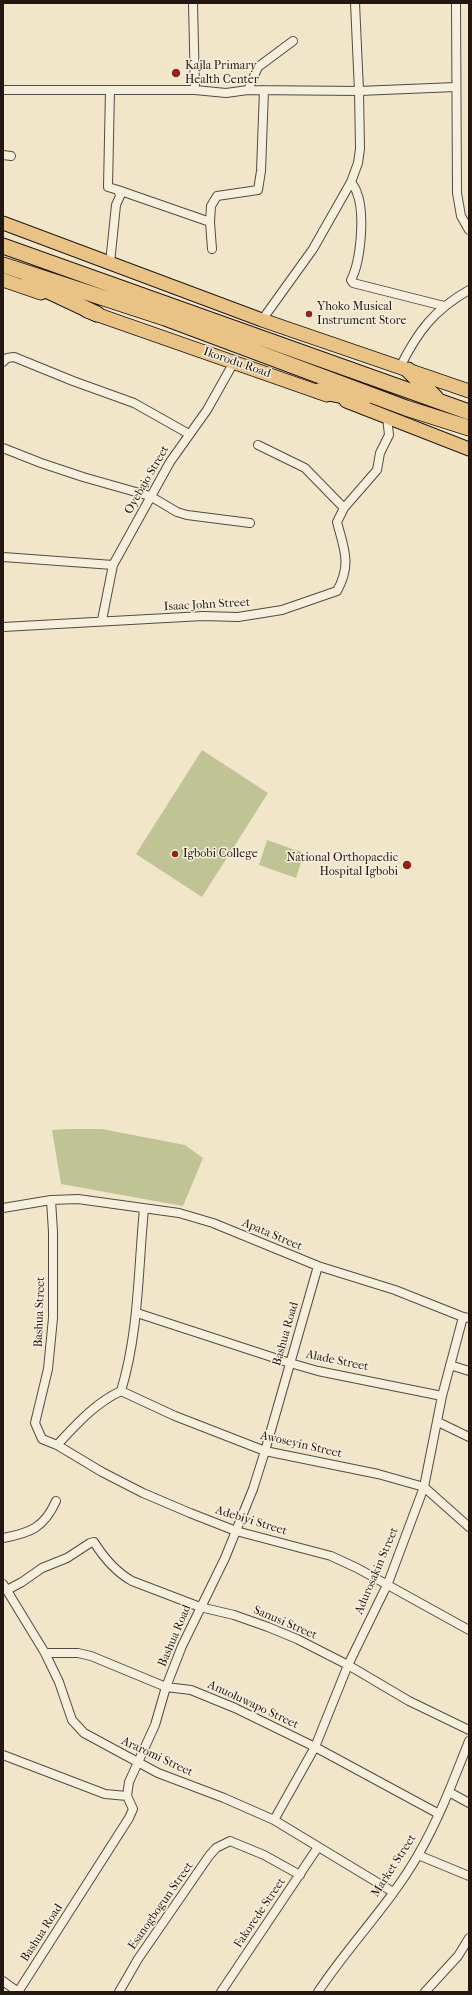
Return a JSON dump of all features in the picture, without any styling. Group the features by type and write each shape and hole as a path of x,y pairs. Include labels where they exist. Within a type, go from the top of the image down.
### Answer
{"highway":[{"path":"4,246 469,412"},
{"name":"Ikorodu Road","path":"3,265 165,318 406,408 469,428"},
{"path":"3,270 97,314"},
{"path":"404,368 440,402"},
{"path":"319,391 406,408"},
{"path":"454,422 469,432"}],"main road":[{"path":"3,223 262,320 469,391"},
{"name":"Ikorodu Road","path":"3,280 319,391 469,449"}],"street":[{"path":"193,3 195,90"},
{"path":"262,320 313,249 350,182 358,163 360,149 359,91 355,3"},
{"path":"456,3 457,203 461,216 469,230"},
{"path":"248,90 258,67 293,41"},
{"path":"3,90 195,90 226,93 248,90 359,91 456,87"},
{"path":"110,90 108,187 210,222"},
{"path":"212,249 210,222 211,206 217,196 258,190 261,171 264,90"},
{"path":"350,182 357,193 361,224 356,271 351,280 353,283 444,306"},
{"path":"110,263 116,205 120,196 118,190"},
{"path":"404,368 417,335 444,306 469,290"},
{"path":"3,362 7,358 14,358 79,384 134,402 189,434"},
{"name":"Oyebajo Street","path":"102,620 113,565 170,462 206,410 234,362"},
{"name":"Isaac John Street","path":"3,626 102,620 156,620 203,616 238,617 282,610 337,591 342,582 347,555 337,522 344,508 377,470 380,452 389,435 387,417"},
{"path":"258,446 305,468 344,508"},
{"path":"3,448 83,477 150,496 177,512 187,515 250,523"},
{"path":"3,557 113,565"},
{"name":"Apata Street","path":"3,1208 55,1200 78,1199 179,1213 213,1223 318,1266 395,1290 466,1317"},
{"name":"Bashua Street","path":"35,1423 48,1370 52,1325 53,1232 55,1200"},
{"path":"57,1445 82,1418 109,1397 121,1391 129,1365 137,1313 144,1209"},
{"name":"Bashua Road","path":"18,1992 130,1818 133,1809 127,1796 129,1782 155,1726 166,1687 200,1607 225,1558 236,1531 265,1451 318,1266"},
{"name":"Alade Street","path":"137,1313 290,1363 442,1396"},
{"name":"Adurosakin Street","path":"274,1820 315,1747 348,1665 388,1583 424,1487 442,1396 450,1365 466,1317"},
{"path":"450,1365 469,1371"},
{"name":"Awoseyin Street","path":"121,1391 175,1416 265,1451 378,1474 424,1487 469,1527"},
{"path":"438,1422 469,1437"},
{"name":"Adebiyi Street","path":"35,1423 42,1439 57,1445 102,1472 143,1493 236,1531 331,1556 388,1583 469,1630"},
{"path":"3,1538 32,1530 39,1526 53,1509 56,1501"},
{"name":"Sanusi Street","path":"5,1587 22,1582 42,1568 67,1558 94,1542 108,1562 122,1576 132,1582 200,1607 234,1615 268,1627 348,1665 409,1701 469,1730"},
{"name":"Araromi Street","path":"5,1587 45,1653 59,1682 72,1720 76,1726 94,1739 158,1773 224,1798 274,1820 393,1892"},
{"name":"Anuoluwapo Street","path":"45,1653 64,1651 91,1656 166,1687 191,1690 234,1708 315,1747 439,1814"},
{"name":"Market Street","path":"318,1992 393,1892 418,1855 449,1792 469,1741"},
{"path":"3,1755 106,1794 127,1796"},
{"path":"449,1792 469,1803"},
{"name":"Esanogbogun Street","path":"119,1992 138,1959 216,1848 230,1841 264,1855 300,1875"},
{"name":"Fakorede Street","path":"221,1992 318,1847"},
{"path":"418,1855 469,1876"},
{"path":"425,1992 458,1956 469,1938"},
{"path":"3,1981 18,1992"}],"green space":[{"path":"202,750 268,793 202,897 136,854"},
{"path":"267,840 304,853 296,878 259,865"},
{"path":"102,1129 185,1145 203,1158 183,1206 61,1184 52,1130"}],"place":[{"name":"Kajla Primary Health Center","path":"176,73"},
{"name":"Yhoko Musical Instrument Store","path":"309,314"},
{"name":"Igbobi College","path":"175,854"},
{"name":"National Orthopaedic Hospital Igbobi","path":"407,865"}]}
